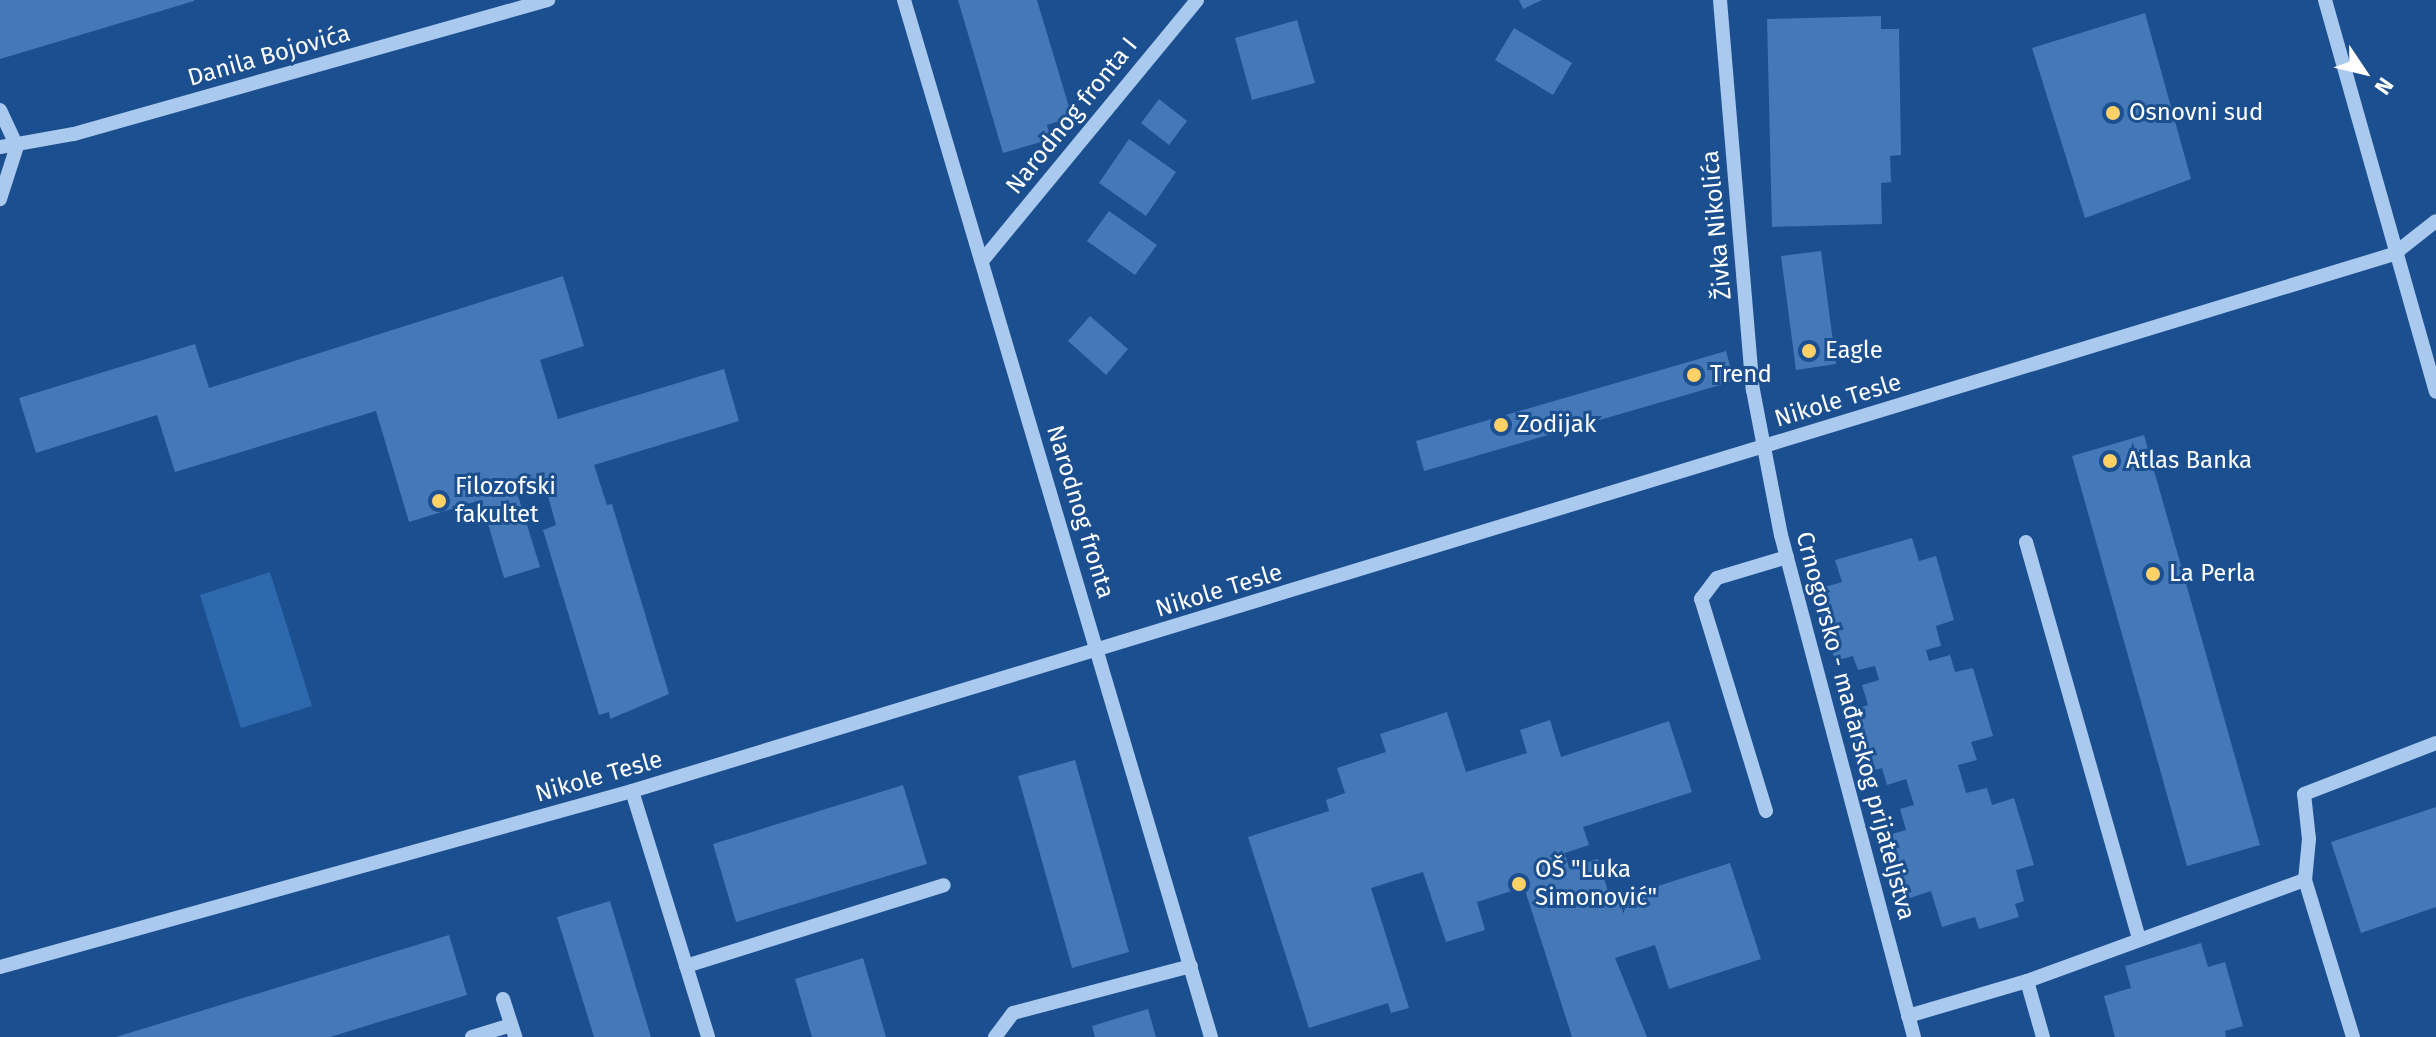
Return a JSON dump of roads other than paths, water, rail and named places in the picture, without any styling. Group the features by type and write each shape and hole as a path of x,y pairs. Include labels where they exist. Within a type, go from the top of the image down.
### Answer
{"street":[{"name":"Danila Bojovića","path":"0,147 17,146 548,0"},
{"name":"Narodnog fronta","path":"904,0 1211,1037"},
{"name":"Narodnog fronta I","path":"982,261 1182,7 1197,0"},
{"name":"Živka Nikolića","path":"1720,0 1753,390 1768,446"},
{"path":"2325,0 2394,254 2436,392"},
{"path":"0,110 17,146 0,199"},
{"name":"Nikole Tesle","path":"0,967 632,791 1768,446 2394,254 2436,221"},
{"name":"Crnogorsko - mađarskog prijateljstva","path":"1768,446 1787,557 1914,1037"},
{"path":"2026,542 2139,939"},
{"path":"1766,811 1701,599 1717,578 1787,557"},
{"path":"2353,1037 2305,880 2309,839 2304,794 2436,743"},
{"path":"632,791 708,1037"},
{"path":"1908,1016 2027,981 2305,880"},
{"path":"686,966 944,885"},
{"path":"995,1037 1013,1013 1191,966"},
{"path":"2027,981 2043,1037"},
{"path":"472,1037 513,1031 503,999"}],"place":[{"name":"Osnovni sud","path":"2113,113"},
{"name":"Eagle","path":"1809,351"},
{"name":"Trend","path":"1694,375"},
{"name":"Zodijak","path":"1501,425"},
{"name":"Atlas Banka","path":"2110,461"},
{"name":"Filozofski fakultet","path":"439,501"},
{"name":"La Perla","path":"2153,574"},
{"name":"OŠ \"Luka Simonović\"","path":"1519,884"}]}
